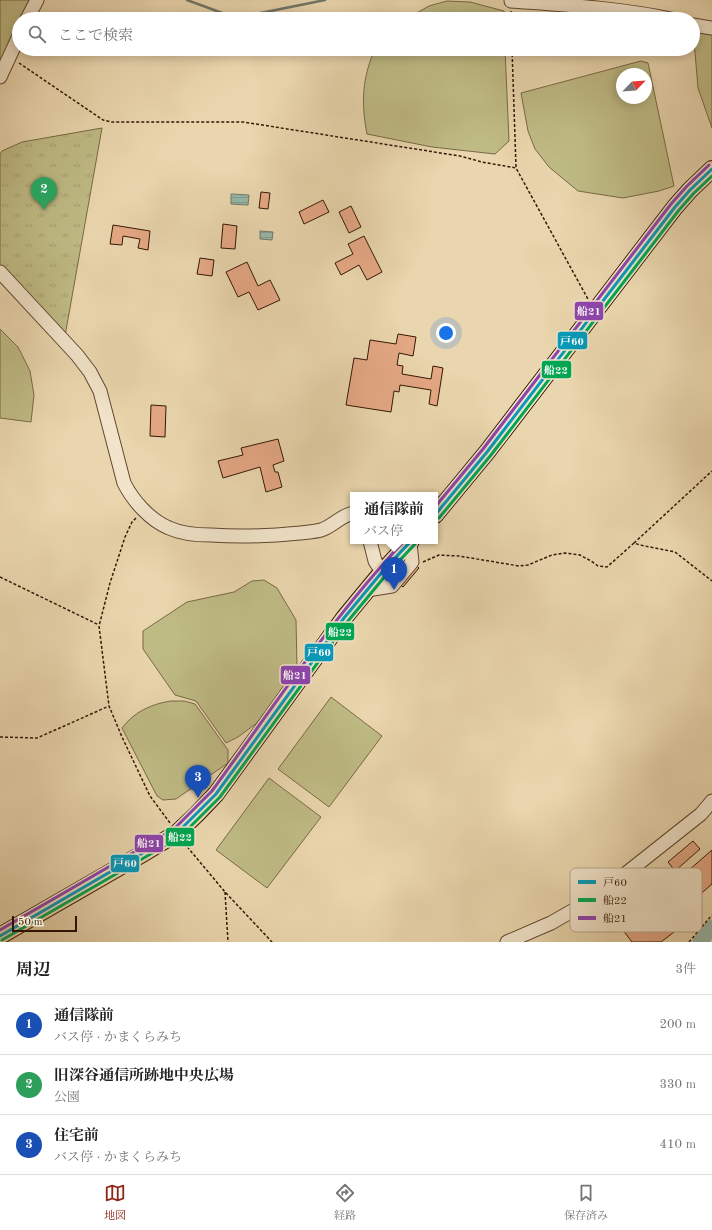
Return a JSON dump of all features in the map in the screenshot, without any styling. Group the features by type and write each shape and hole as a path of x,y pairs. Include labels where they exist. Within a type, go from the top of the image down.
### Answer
{"main road":[{"path":"438,511 486,452 675,207 712,169"},
{"path":"0,936 144,854 177,833 198,814 216,794 344,618 382,572 409,544"}],"street":[{"path":"31,12 37,0"},
{"path":"511,0 630,12"},
{"path":"700,26 712,28"},
{"path":"0,77 12,50"},
{"path":"0,272 77,355 90,372 100,391 124,483 130,494 144,510 161,524 179,532 189,534 225,536 287,534 319,530 350,514"},
{"path":"371,544 374,561 382,572"},
{"path":"367,590 392,586 412,562 411,544"},
{"path":"633,868 701,814 712,801"},
{"path":"507,942 551,923 570,912"}],"path":[{"path":"9,56 103,120 111,122 243,122 460,156 482,162 516,168"},
{"path":"512,56 516,168 595,311"},
{"path":"412,562 425,562 439,555 519,566 528,565 552,555 565,553 580,554 592,560 598,566 607,567 712,471"},
{"path":"144,510 132,522 124,537 99,626 109,706 150,796 174,828"},
{"path":"634,542 640,545 675,552 712,581"},
{"path":"0,576 99,626"},
{"path":"0,736 37,738 109,706"},
{"path":"184,844 224,892 272,942"},
{"path":"224,892 228,942"},
{"path":"702,927 712,915"},
{"path":"689,942 698,932"}],"green space":[{"path":"0,0 29,0 23,12 12,12 12,37 0,62"},
{"path":"447,1 470,2 504,12 418,12 429,6"},
{"path":"700,29 712,30 712,128 698,88 695,56 700,56"},
{"path":"372,56 505,56 509,141 495,154 432,147 367,134 363,101 365,80"},
{"path":"641,61 648,63 649,68 616,68 616,104 652,104 652,82 674,186 659,191 623,198 578,191 549,167 535,149 528,131 521,93"},
{"path":"102,128 65,336 0,266 0,154 2,151 22,142"},
{"path":"0,329 18,347 30,371 34,395 31,422 0,418"},
{"path":"264,580 277,588 296,620 297,667 257,723 238,737 226,743 196,701 175,695 143,649 143,631 187,602 234,592 252,581"},
{"path":"331,697 382,736 329,807 278,769"},
{"path":"171,701 184,701 195,704 228,750 228,763 176,799 163,800 157,796 122,728 138,713 157,704"},
{"path":"269,778 321,817 267,888 216,850"}],"shaded area":[{"path":"231,194 249,195 248,205 231,204"},
{"path":"260,231 273,232 272,240 260,239"}],"building":[{"path":"261,192 270,193 268,209 259,208"},
{"path":"323,200 329,212 304,224 299,212"},
{"path":"351,206 361,227 349,233 339,212"},
{"path":"223,224 237,226 235,249 221,248"},
{"path":"113,225 150,231 148,250 138,248 140,239 123,236 122,245 110,244"},
{"path":"364,236 382,272 367,280 359,265 341,275 335,263 353,254 348,244"},
{"path":"200,258 214,260 212,276 197,274"},
{"path":"247,262 258,286 270,280 280,300 258,310 249,292 238,297 226,272"},
{"path":"398,334 416,337 413,356 399,353 397,365 403,366 402,374 431,379 433,366 443,368 437,406 429,404 431,390 400,385 399,392 394,391 391,412 346,405 354,358 367,360 370,340 396,344"},
{"path":"151,405 166,406 165,437 150,436"},
{"path":"278,439 284,461 273,465 275,472 278,472 282,487 266,492 260,467 223,478 218,461 243,455 241,448"},
{"path":"416,565 419,568 403,587 399,584"},
{"path":"693,841 700,849 678,868 673,868 668,862"},
{"path":"712,850 712,884 702,893 702,868 691,868"},
{"path":"624,932 674,932 661,942 632,942"}],"waterway":[{"path":"187,0 220,12"},
{"path":"266,12 325,0"},
{"path":"700,942 712,927"}],"transit line":[{"name":"船21","path":"438,503 483,449 671,204 709,165"},
{"name":"戸60","path":"438,511 487,452 675,207 712,169"},
{"name":"船22","path":"439,518 491,455 679,210 712,176"},
{"name":"船21","path":"0,930 174,829 212,791 328,632 352,601 401,544"},
{"name":"戸60","path":"0,936 177,833 216,794 344,618 382,572 408,544"},
{"name":"船22","path":"2,940 180,837 220,797 348,621 386,575 415,544"}],"place":[{"name":"旧深谷通信所跡地中央広場","path":"44,210"},
{"name":"通信隊前","path":"394,590"},
{"name":"住宅前","path":"198,798"}]}
